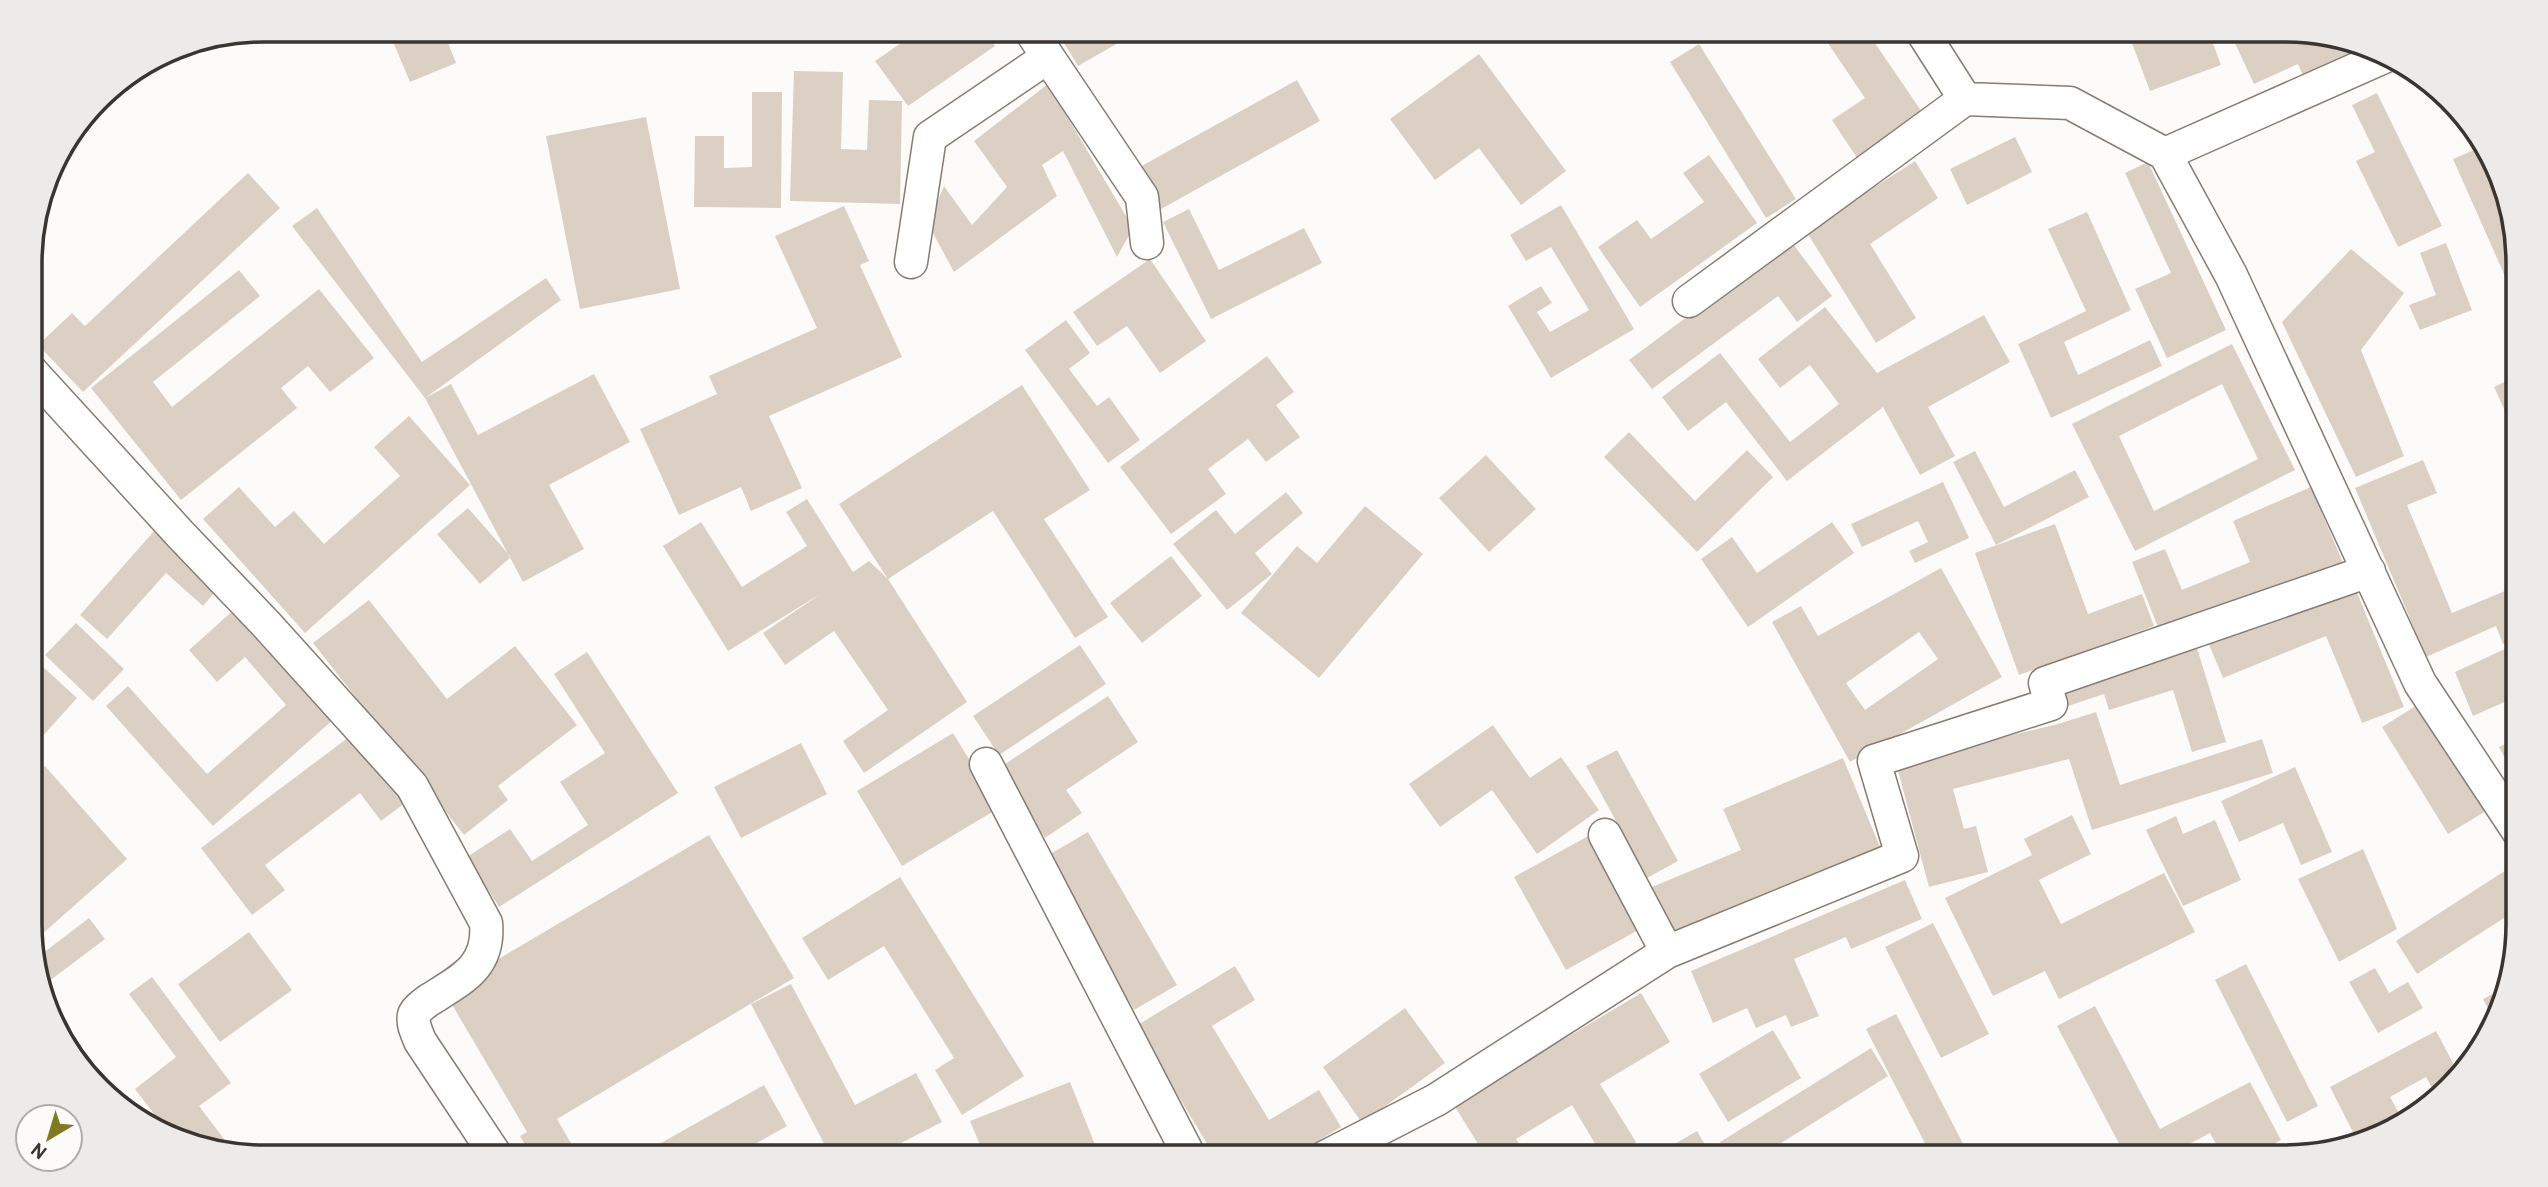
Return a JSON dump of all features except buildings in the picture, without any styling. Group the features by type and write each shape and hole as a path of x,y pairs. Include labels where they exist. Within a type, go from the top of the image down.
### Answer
{"street":[{"path":"1038,42 1142,197 1147,243"},
{"path":"1929,42 1965,99"},
{"path":"911,261 930,137 1048,57"},
{"path":"2165,154 2374,61"},
{"path":"1689,301 1965,99 2070,103 2165,154 2231,275 2420,683 2506,813"},
{"path":"42,383 412,786 486,923 487,940 481,959 467,976 423,1004 415,1013 414,1024 420,1041 489,1145"},
{"path":"1348,1145 1436,1100 1667,952 1902,856 1874,761 2051,704 2045,683 2369,570"},
{"path":"986,764 1183,1145"},
{"path":"1605,835 1667,952"}]}
